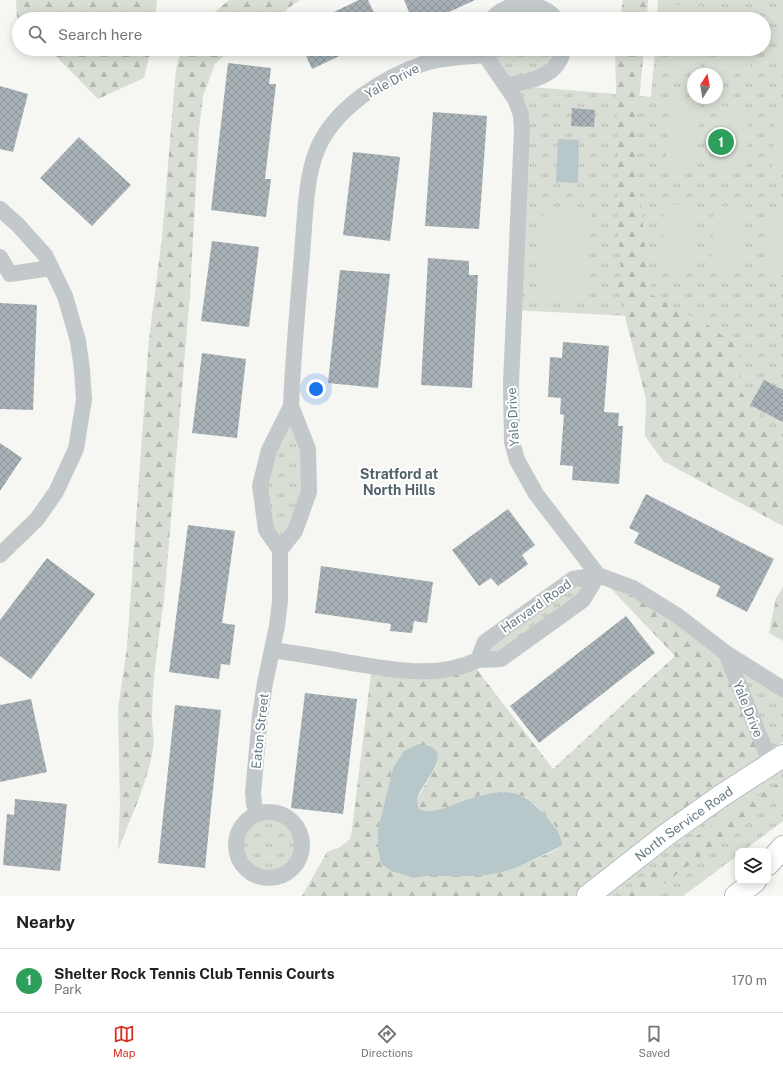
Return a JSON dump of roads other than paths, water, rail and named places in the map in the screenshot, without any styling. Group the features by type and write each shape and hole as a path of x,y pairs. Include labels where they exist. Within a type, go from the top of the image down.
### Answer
{"main road":[{"name":"North Service Road","path":"588,896 666,835 721,796 777,760"},
{"path":"771,861 783,847"},
{"path":"771,871 783,863"}],"street":[{"path":"500,12 504,8 514,4 525,3 536,4 549,12"},
{"name":"Yale Drive","path":"291,406 308,449 309,492 295,531 280,550 266,530 260,486 270,450 291,406 294,350 309,180 316,151 325,132 342,112 370,90 399,74 425,63 458,56"},
{"name":"Yale Drive","path":"488,56 516,99 521,115 522,129 511,384 512,442 517,460 536,494 598,575 633,588 672,612 726,654 783,689"},
{"path":"507,85 523,83 537,79 549,73 557,64 560,56"},
{"path":"0,209 18,225 45,256 65,296 78,341 84,400 76,449 56,492 37,519 0,555"},
{"path":"0,257 10,274 51,268"},
{"path":"273,650 279,612 280,550"},
{"name":"Harvard Road","path":"478,660 485,642 573,579 598,575"},
{"name":"Harvard Road","path":"273,650 403,671 430,672 465,666 478,660 501,659 583,600 598,575"},
{"name":"Eaton Street","path":"257,814 254,804 254,793 260,716 265,683 273,650"},
{"name":"Yale Drive","path":"726,654 777,760"},
{"path":"268,812 280,813 290,819 297,827 302,838 302,849 299,860 292,869 283,875 273,878 261,877 251,873 242,865 237,855 237,834 242,825 249,818 257,814 268,812"}],"place":[{"name":"Shelter Rock Tennis Club Tennis Courts","path":"721,142"}],"district":[{"name":"Stratford at North Hills","path":"399,482"}]}
